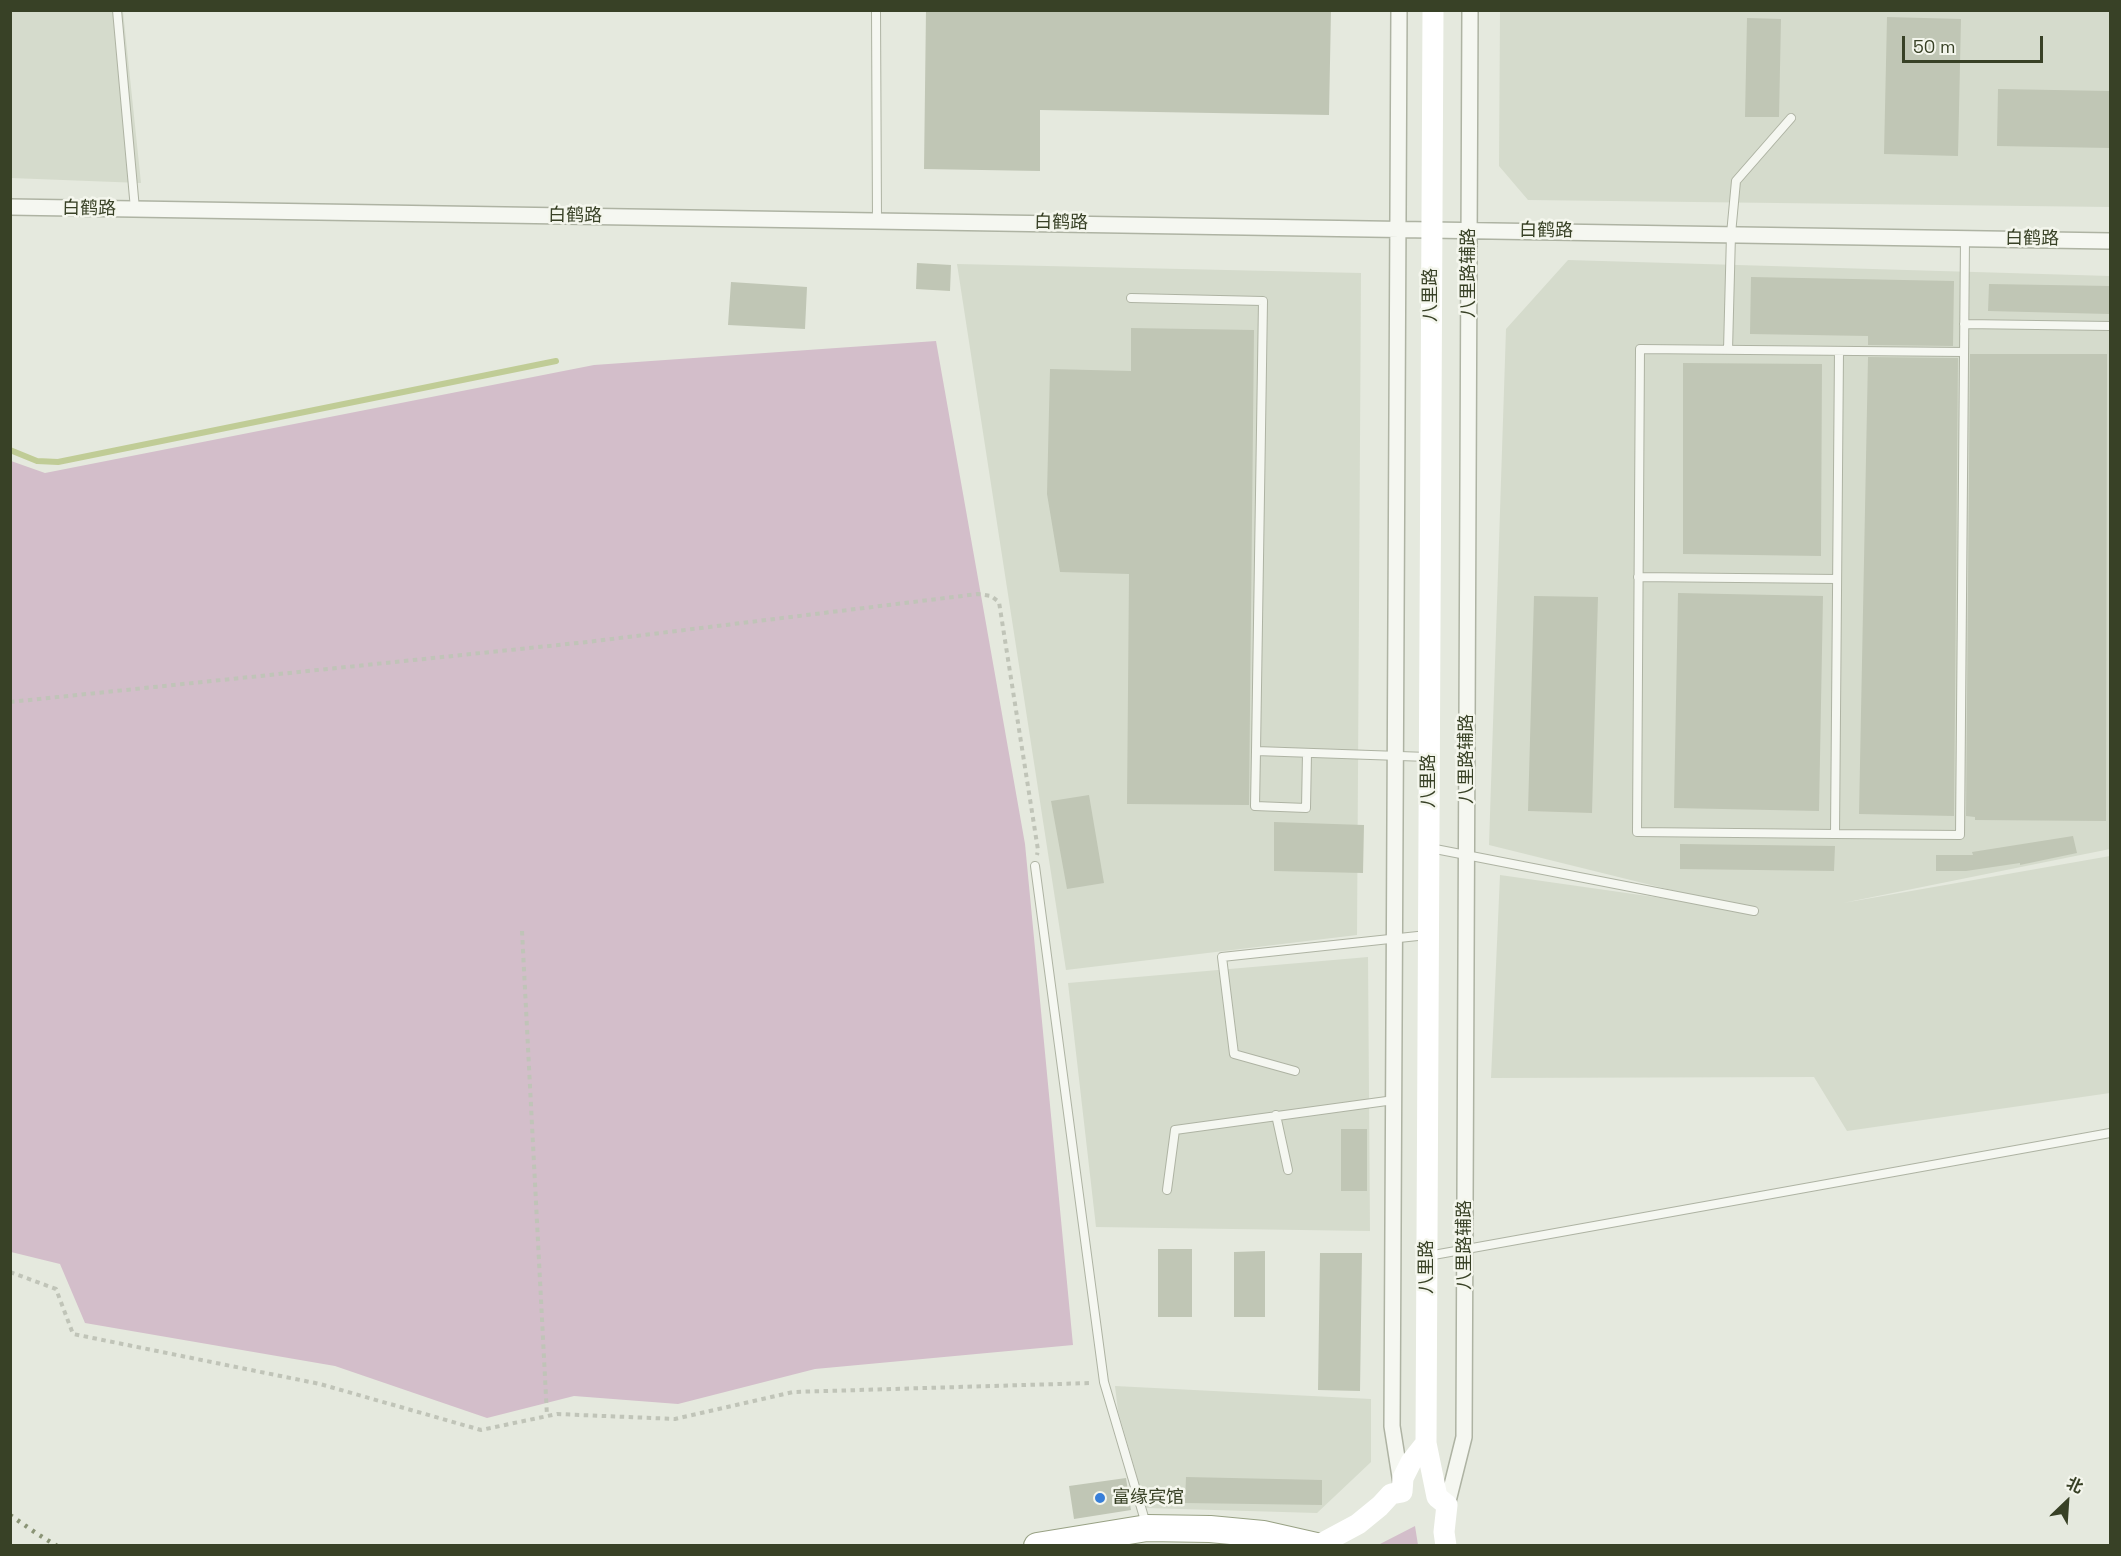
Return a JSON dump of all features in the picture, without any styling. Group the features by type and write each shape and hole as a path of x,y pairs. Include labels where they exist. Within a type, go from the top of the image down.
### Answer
{"highway":[{"path":"1037,1545 1147,1528 1210,1529 1263,1534 1317,1545"}],"main road":[{"name":"八里路","path":"1433,10 1426,1443 1437,1497 1447,1505"},
{"path":"1317,1545 1358,1524 1391,1494 1402,1492 1403,1478 1411,1462 1426,1443"},
{"path":"1446,1545 1444,1532 1447,1505"}],"street":[{"path":"1399,10 1392,1426 1402,1492"},
{"name":"八里路辅路","path":"1447,1505 1464,1437 1470,10"},
{"name":"白鹤路","path":"10,207 2110,241"}],"lane":[{"path":"117,10 135,209"},
{"path":"876,10 877,220"},
{"path":"1728,350 1731,234 1736,181 1791,118"},
{"path":"1964,352 1640,349 1636,832 1960,835 1965,238"},
{"path":"1131,298 1263,301 1255,806 1306,808 1307,753"},
{"path":"1964,324 2110,326"},
{"path":"1835,834 1839,351"},
{"path":"1638,576 1837,579"},
{"path":"1256,752 1429,757"},
{"path":"1429,848 1754,911"},
{"path":"1035,866 1104,1382 1147,1528"},
{"path":"1295,1071 1234,1054 1222,957 1428,935"},
{"path":"1167,1190 1175,1130 1394,1100"},
{"path":"1276,1115 1288,1170"},
{"path":"1427,1257 2110,1133"}],"path":[{"path":"10,702 587,642 978,594 991,596 999,602 1038,850 1035,866"},
{"path":"522,931 547,1416"},
{"path":"10,1272 56,1288 73,1334 320,1384 481,1430 557,1414 675,1419 793,1392 1104,1382"}],"shaded area":[{"path":"11,11 123,11 141,183 11,178"},
{"path":"1500,11 2110,11 2110,207 1528,200 1499,166"},
{"path":"1568,260 2110,276 2110,849 1843,903 2110,856 2110,1093 1847,1131 1814,1077 1491,1078 1500,875 1760,912 1489,845 1506,329"},
{"path":"957,264 1361,273 1357,935 1066,970"},
{"path":"936,341 1025,844 1073,1345 815,1369 678,1404 574,1396 487,1418 335,1366 85,1323 60,1264 11,1252 11,461 45,473 594,365"},
{"path":"1368,957 1370,1231 1096,1227 1068,983"},
{"path":"1115,1386 1371,1399 1371,1462 1317,1513 1146,1508 1118,1411"},
{"path":"1415,1526 1418,1545 1380,1544"}],"building":[{"path":"926,10 1331,10 1329,115 1040,110 1040,171 924,169"},
{"path":"1887,17 1961,19 1958,156 1884,154"},
{"path":"1747,18 1781,19 1779,117 1745,117"},
{"path":"1998,89 2110,91 2110,148 1997,146"},
{"path":"917,263 951,265 950,291 916,289"},
{"path":"1751,277 1954,281 1953,346 1868,345 1868,336 1750,334"},
{"path":"731,282 807,287 805,329 728,325"},
{"path":"1989,284 2110,286 2109,314 1988,311"},
{"path":"1131,328 1254,330 1249,805 1127,804 1129,574 1060,572 1047,494 1050,369 1131,371"},
{"path":"1970,354 2107,354 2106,821 1975,820 1975,817 1966,816"},
{"path":"1868,357 1958,358 1954,816 1859,814"},
{"path":"1683,363 1822,364 1821,556 1683,554"},
{"path":"1678,593 1823,596 1819,811 1674,808"},
{"path":"1534,596 1598,597 1592,813 1528,811"},
{"path":"1089,795 1104,883 1067,889 1051,801"},
{"path":"1274,822 1364,825 1363,873 1274,871"},
{"path":"2073,836 2077,853 2020,865 2020,863 1966,871 1936,871 1936,855 1973,855 1972,852"},
{"path":"1680,844 1835,846 1834,871 1680,869"},
{"path":"1341,1129 1367,1129 1367,1191 1341,1191"},
{"path":"1158,1249 1192,1249 1192,1317 1158,1317"},
{"path":"1265,1251 1265,1317 1234,1317 1234,1252"},
{"path":"1320,1253 1362,1253 1360,1391 1318,1390"},
{"path":"1186,1477 1322,1480 1322,1505 1185,1503"},
{"name":"富缘宾馆","path":"1126,1478 1131,1510 1074,1519 1069,1486"}],"waterway":[{"path":"10,450 37,461 58,462 556,361"}],"railway":[{"path":"10,1515 57,1546"}],"place":[{"name":"富缘宾馆","path":"1100,1498"}]}
